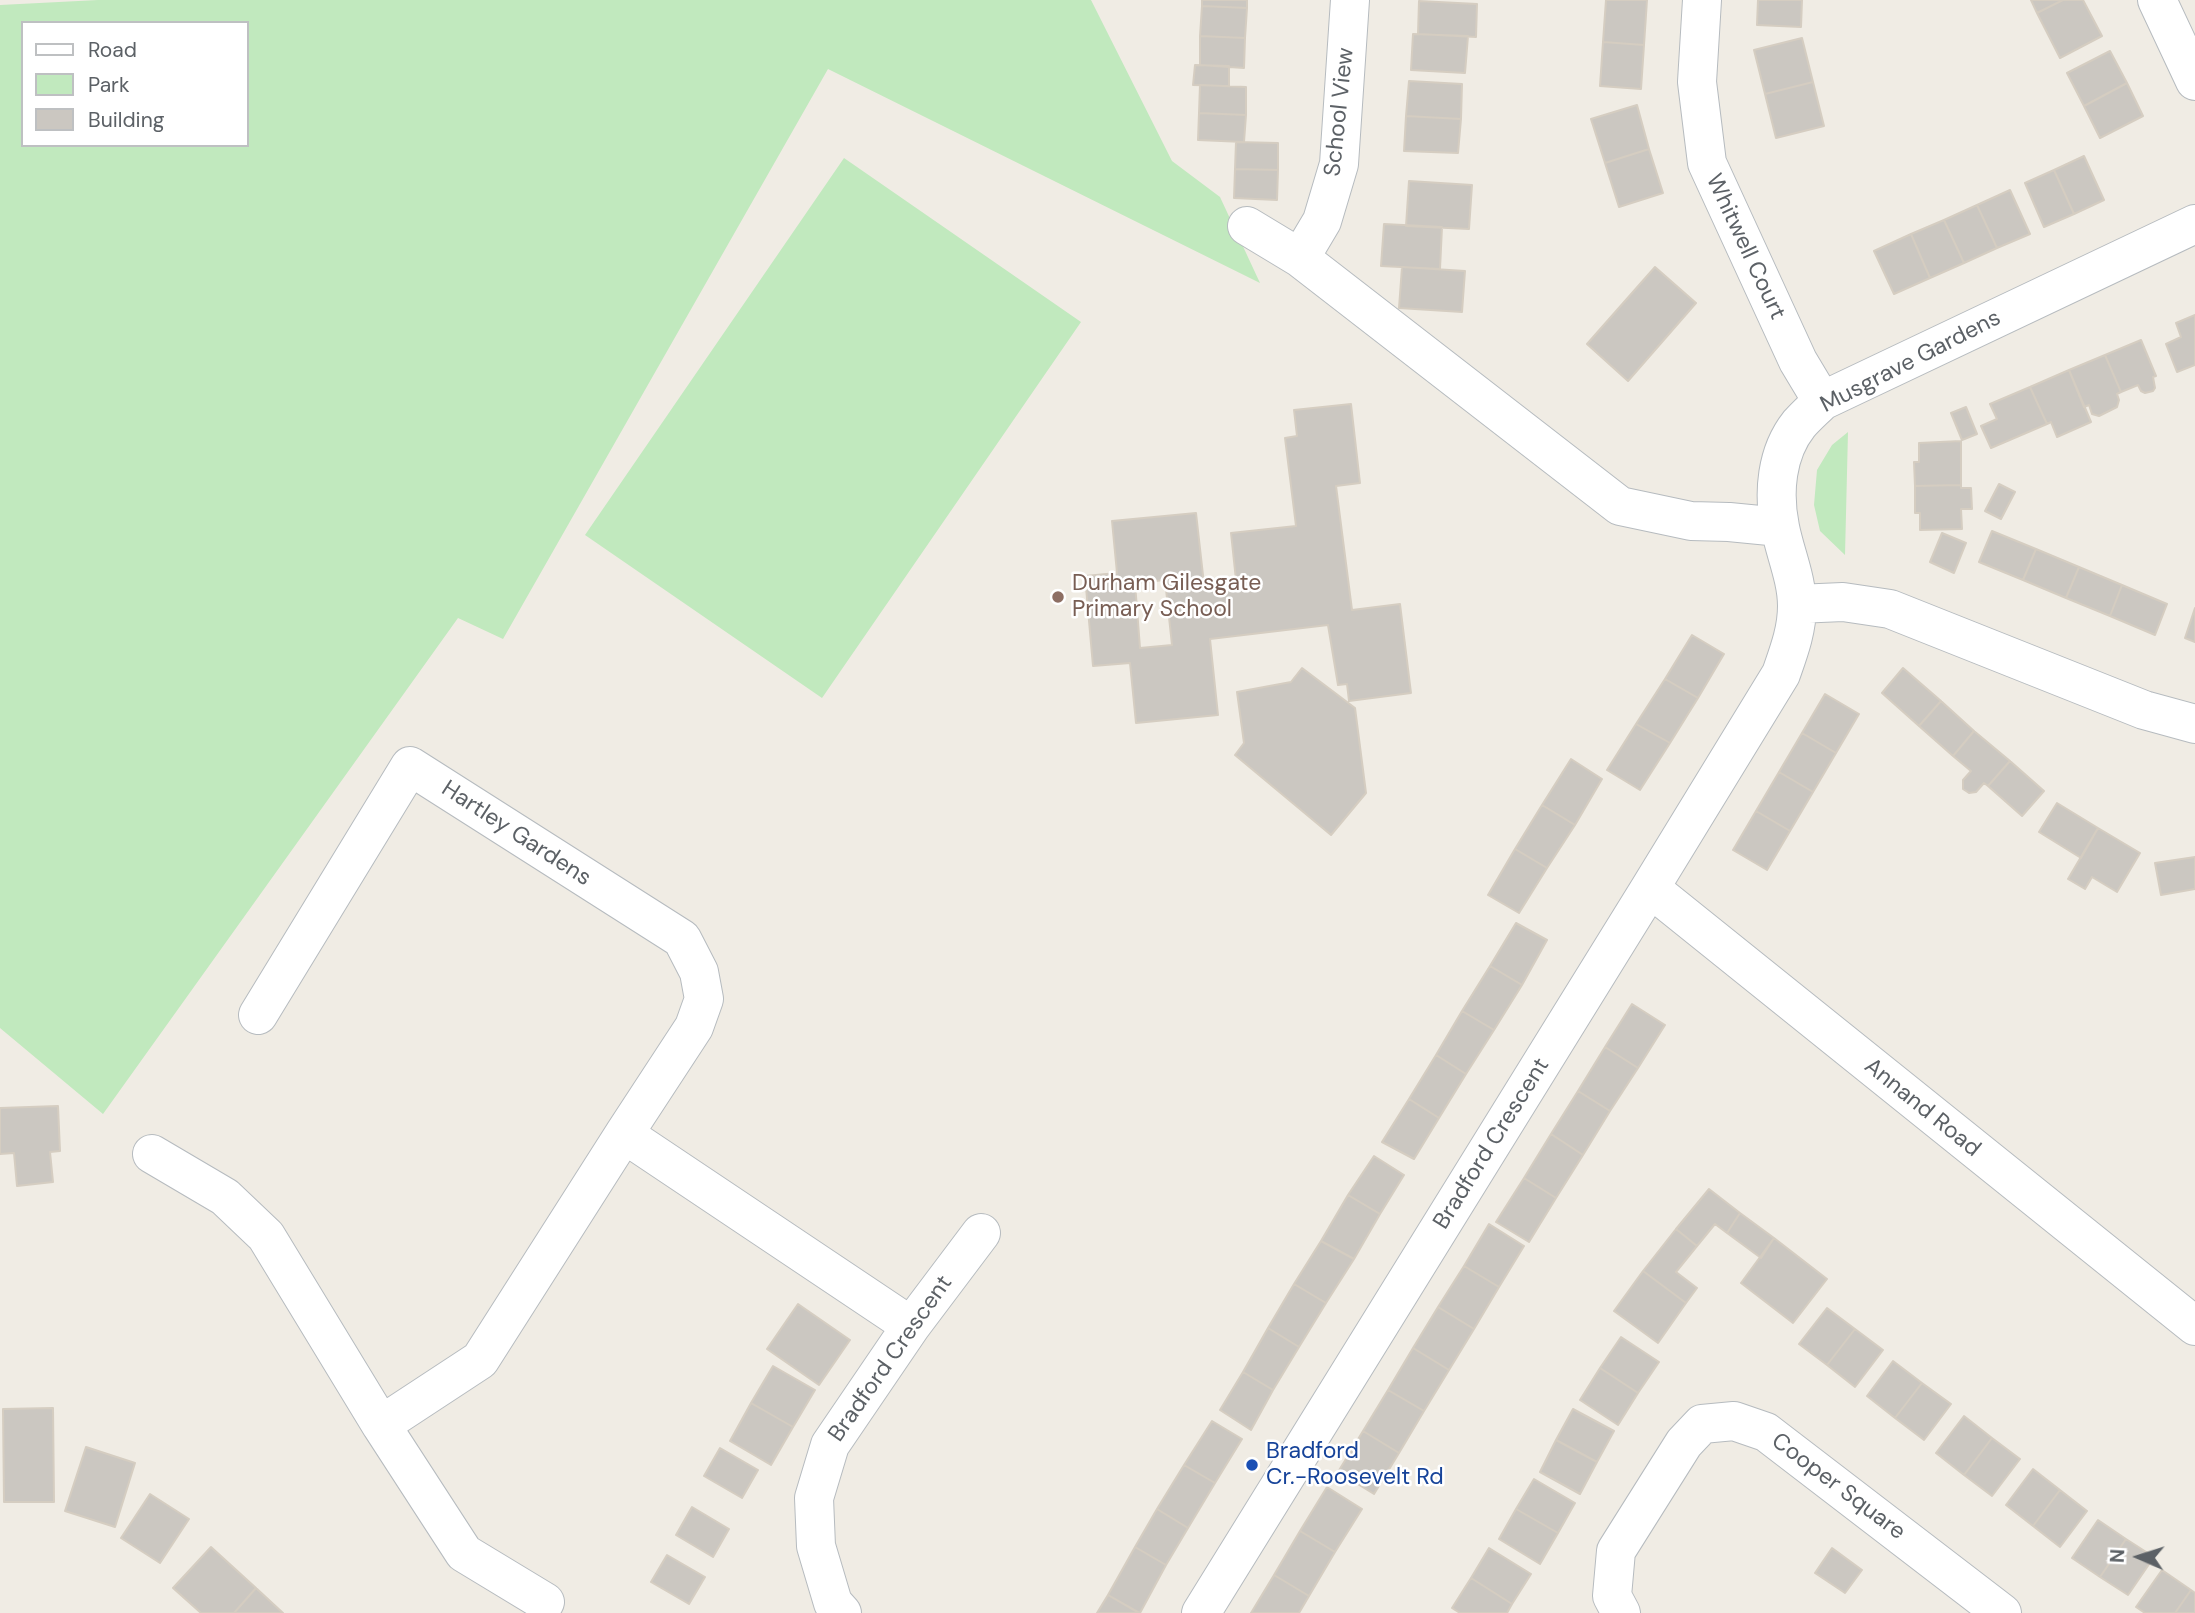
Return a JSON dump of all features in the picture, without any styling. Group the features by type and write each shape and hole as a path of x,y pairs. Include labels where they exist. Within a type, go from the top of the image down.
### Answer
{"street":[{"name":"School View","path":"1300,258 1322,222 1339,164 1350,0"},
{"name":"Whitwell Court","path":"1702,0 1697,82 1707,163 1798,361 1822,401"},
{"path":"2157,0 2195,81"},
{"name":"Musgrave Gardens","path":"1781,674 1794,638 1797,604 1791,565 1780,527 1776,494 1783,453 1798,425 1822,401 2195,224"},
{"path":"1247,226 1300,258 1620,506 1691,521 1780,527"},
{"path":"1797,604 1843,602 1890,609 2144,710 2195,724"},
{"name":"Bradford Crescent","path":"1201,1613 1781,674"},
{"name":"Hartley Gardens","path":"258,1015 410,766 682,939 699,972 704,999 694,1027 480,1360 380,1425"},
{"name":"Annand Road","path":"1650,888 2195,1326"},
{"path":"624,1134 911,1326"},
{"path":"152,1154 225,1197 266,1236 380,1425 464,1553 545,1602"},
{"name":"Bradford Crescent","path":"842,1613 833,1603 816,1546 814,1498 830,1445 911,1326 981,1233"},
{"name":"Cooper Square","path":"1621,1613 1612,1596 1616,1551 1684,1443 1702,1423 1734,1421 1766,1432 2002,1613"}],"green space":[{"path":"98,0 1091,0 1172,161 1220,197 1260,283 828,69 503,639 458,618 103,1114 0,1028 0,5"},
{"path":"844,158 1081,322 822,698 585,535"},
{"path":"1848,432 1845,555 1820,531 1814,505 1817,470 1832,445"}],"building":[{"path":"1202,0 1247,0 1247,8 1202,6"},
{"path":"1606,0 1647,0 1644,45 1603,42"},
{"path":"1758,0 1802,0 1801,27 1757,25"},
{"path":"2031,0 2063,0 2037,13"},
{"path":"2063,0 2083,0 2102,36 2060,58 2037,13"},
{"path":"1419,1 1477,4 1476,37 1418,34"},
{"path":"1202,6 1247,8 1245,38 1200,36"},
{"path":"1413,34 1468,36 1465,73 1411,70"},
{"path":"1200,36 1245,38 1244,68 1200,65"},
{"path":"1802,38 1813,82 1765,94 1754,50"},
{"path":"1603,42 1644,45 1641,89 1600,86"},
{"path":"2110,51 2127,83 2084,106 2067,73"},
{"path":"1195,65 1229,66 1229,86 1193,85"},
{"path":"1409,81 1462,84 1461,119 1406,116"},
{"path":"1813,82 1824,126 1776,138 1765,94"},
{"path":"2127,83 2143,116 2100,138 2084,106"},
{"path":"1200,85 1246,87 1246,115 1199,113"},
{"path":"1637,105 1649,149 1605,163 1591,119"},
{"path":"1199,113 1246,115 1244,142 1198,140"},
{"path":"1406,116 1461,119 1458,153 1404,151"},
{"path":"1236,142 1278,143 1278,170 1235,169"},
{"path":"1649,149 1663,193 1619,207 1605,163"},
{"path":"2084,156 2104,200 2074,214 2054,170"},
{"path":"1235,169 1278,170 1277,200 1234,198"},
{"path":"2054,170 2074,214 2044,227 2025,183"},
{"path":"1409,181 1472,185 1469,229 1406,226"},
{"path":"2010,190 2030,234 1997,248 1977,205"},
{"path":"1977,205 1997,248 1964,263 1944,220"},
{"path":"1944,220 1964,263 1930,278 1911,234"},
{"path":"1384,224 1442,227 1440,269 1381,266"},
{"path":"1911,234 1930,278 1894,294 1874,251"},
{"path":"1402,267 1465,271 1462,312 1399,308"},
{"path":"1655,267 1696,303 1628,381 1587,344"},
{"path":"2195,315 2195,365 2177,372 2166,344 2181,337 2176,323"},
{"path":"2141,340 2156,376 2153,377 2155,388 2145,393 2138,385 2121,392 2105,355"},
{"path":"2105,355 2121,392 2117,394 2117,407 2099,416 2092,414 2089,405 2084,407 2069,370"},
{"path":"2069,370 2091,422 2057,437 2051,422 2047,424 2030,387"},
{"path":"2030,387 2047,424 1991,448 1981,426 1997,419 1990,404"},
{"path":"1351,404 1360,483 1336,486 1352,610 1400,604 1411,693 1349,701 1347,684 1338,685 1328,625 1210,639 1218,715 1136,723 1130,663 1093,666 1085,576 1117,573 1112,521 1196,513 1204,584 1236,580 1231,533 1296,526 1285,438 1297,436 1294,410","holes":["1165,580 1172,645 1140,648 1135,583"]},
{"path":"1966,407 1977,434 1962,440 1951,413"},
{"path":"1961,441 1961,485 1915,486 1914,462 1919,462 1919,443"},
{"path":"1999,484 2015,492 2001,519 1985,511"},
{"path":"1961,485 1961,488 1971,488 1972,509 1961,509 1962,529 1920,530 1920,513 1915,513 1915,486"},
{"path":"1992,531 2036,549 2023,580 1979,562"},
{"path":"1942,533 1966,543 1954,573 1930,562"},
{"path":"2036,549 2079,567 2066,598 2023,580"},
{"path":"2079,567 2122,585 2110,616 2066,598"},
{"path":"2122,585 2167,604 2155,635 2110,616"},
{"path":"2195,608 2195,642 2185,638"},
{"path":"1692,635 1724,654 1698,698 1665,679"},
{"path":"1302,668 1355,708 1366,793 1331,835 1235,755 1244,743 1237,692 1291,682"},
{"path":"1903,668 1941,701 1919,726 1882,693"},
{"path":"1665,679 1698,698 1670,743 1636,724"},
{"path":"1825,694 1859,714 1836,753 1802,733"},
{"path":"1941,701 1974,731 1953,756 1919,726"},
{"path":"1636,724 1670,743 1640,790 1607,770"},
{"path":"1974,731 2010,761 1988,786 1984,783 1976,792 1969,793 1963,789 1963,780 1971,771 1953,756"},
{"path":"1802,733 1836,753 1813,792 1779,772"},
{"path":"1571,759 1602,779 1575,825 1542,805"},
{"path":"2010,761 2044,791 2022,816 1988,786"},
{"path":"1779,772 1813,792 1790,831 1756,811"},
{"path":"2057,803 2098,828 2081,858 2039,832"},
{"path":"1542,805 1575,825 1547,868 1515,849"},
{"path":"1756,811 1790,831 1767,870 1733,850"},
{"path":"2098,828 2140,853 2117,892 2092,877 2085,889 2068,879"},
{"path":"1515,849 1547,868 1519,913 1488,895"},
{"path":"2195,857 2195,889 2161,895 2155,863"},
{"path":"1516,923 1547,940 1522,985 1490,966"},
{"path":"1490,966 1522,985 1494,1030 1462,1011"},
{"path":"1632,1004 1665,1025 1638,1068 1605,1047"},
{"path":"1462,1011 1494,1030 1466,1074 1436,1055"},
{"path":"1605,1047 1638,1068 1610,1111 1578,1091"},
{"path":"1436,1055 1466,1074 1439,1118 1409,1099"},
{"path":"1578,1091 1610,1111 1583,1155 1551,1134"},
{"path":"1409,1099 1439,1118 1414,1159 1382,1142"},
{"path":"58,1106 60,1151 50,1152 53,1182 17,1186 14,1153 0,1154 0,1108"},
{"path":"1551,1134 1583,1155 1556,1198 1524,1178"},
{"path":"1374,1156 1404,1175 1380,1214 1348,1195"},
{"path":"1524,1178 1556,1198 1529,1242 1496,1222"},
{"path":"1709,1189 1740,1213 1727,1233 1715,1224 1697,1246 1676,1229"},
{"path":"1348,1195 1380,1214 1354,1259 1321,1241"},
{"path":"1740,1213 1774,1238 1761,1258 1727,1233"},
{"path":"1489,1224 1524,1246 1499,1287 1464,1266"},
{"path":"1676,1229 1697,1246 1676,1272 1697,1288 1686,1303 1643,1271"},
{"path":"1774,1238 1827,1279 1793,1323 1741,1283"},
{"path":"1321,1241 1354,1259 1326,1303 1294,1284"},
{"path":"1464,1266 1499,1287 1474,1329 1438,1307"},
{"path":"1643,1271 1686,1303 1658,1343 1614,1311"},
{"path":"1294,1284 1326,1303 1299,1347 1268,1328"},
{"path":"798,1304 850,1340 819,1385 767,1349"},
{"path":"1438,1307 1474,1329 1449,1370 1413,1348"},
{"path":"1827,1308 1855,1329 1827,1365 1799,1344"},
{"path":"1268,1328 1299,1347 1273,1390 1243,1372"},
{"path":"1855,1329 1883,1350 1855,1387 1827,1365"},
{"path":"1621,1337 1659,1362 1638,1393 1600,1368"},
{"path":"1413,1348 1449,1370 1424,1411 1388,1390"},
{"path":"1893,1361 1922,1383 1895,1418 1867,1396"},
{"path":"773,1366 815,1390 793,1427 751,1403"},
{"path":"1600,1368 1638,1393 1618,1425 1580,1400"},
{"path":"1243,1372 1273,1390 1251,1430 1220,1410"},
{"path":"1922,1383 1951,1404 1924,1440 1895,1418"},
{"path":"1388,1390 1424,1411 1399,1453 1363,1431"},
{"path":"751,1403 793,1427 771,1465 730,1441"},
{"path":"53,1408 54,1502 4,1502 3,1409"},
{"path":"1573,1409 1614,1431 1597,1462 1556,1440"},
{"path":"1964,1416 1992,1438 1964,1475 1936,1453"},
{"path":"1212,1421 1242,1439 1215,1483 1184,1465"},
{"path":"1363,1431 1399,1453 1374,1494 1338,1472"},
{"path":"1992,1438 2020,1459 1992,1496 1964,1475"},
{"path":"1556,1440 1597,1462 1580,1494 1540,1472"},
{"path":"86,1447 135,1463 115,1527 65,1511"},
{"path":"720,1448 758,1470 742,1498 704,1476"},
{"path":"1184,1465 1215,1483 1188,1528 1157,1509"},
{"path":"2033,1469 2060,1490 2033,1526 2006,1505"},
{"path":"1534,1479 1575,1503 1558,1533 1516,1509"},
{"path":"1327,1487 1362,1509 1335,1552 1300,1531"},
{"path":"2060,1490 2087,1511 2060,1547 2033,1526"},
{"path":"150,1494 189,1519 160,1563 121,1538"},
{"path":"692,1507 729,1529 713,1557 676,1535"},
{"path":"1157,1509 1188,1528 1166,1565 1135,1547"},
{"path":"1516,1509 1558,1533 1540,1564 1499,1539"},
{"path":"2098,1520 2126,1539 2100,1577 2072,1558"},
{"path":"1300,1531 1335,1552 1309,1596 1274,1575"},
{"path":"2126,1539 2154,1557 2128,1595 2100,1577"},
{"path":"211,1547 256,1588 234,1613 201,1613 173,1588"},
{"path":"1135,1547 1166,1565 1140,1613 1108,1595"},
{"path":"1489,1548 1531,1574 1512,1604 1471,1578"},
{"path":"1832,1548 1862,1570 1845,1593 1815,1573"},
{"path":"667,1555 705,1577 689,1604 651,1582"},
{"path":"2162,1570 2191,1590 2175,1613 2145,1613 2136,1607"},
{"path":"1274,1575 1309,1596 1299,1613 1251,1613"},
{"path":"1471,1578 1512,1604 1507,1613 1460,1613 1452,1608"},
{"path":"256,1588 283,1613 234,1613"},
{"path":"2191,1590 2195,1593 2195,1613 2175,1613"},
{"path":"1108,1595 1139,1613 1097,1613"}],"place":[{"name":"Durham Gilesgate Primary School","path":"1058,597"},
{"name":"Bradford Cr.-Roosevelt Rd","path":"1252,1465"}]}
